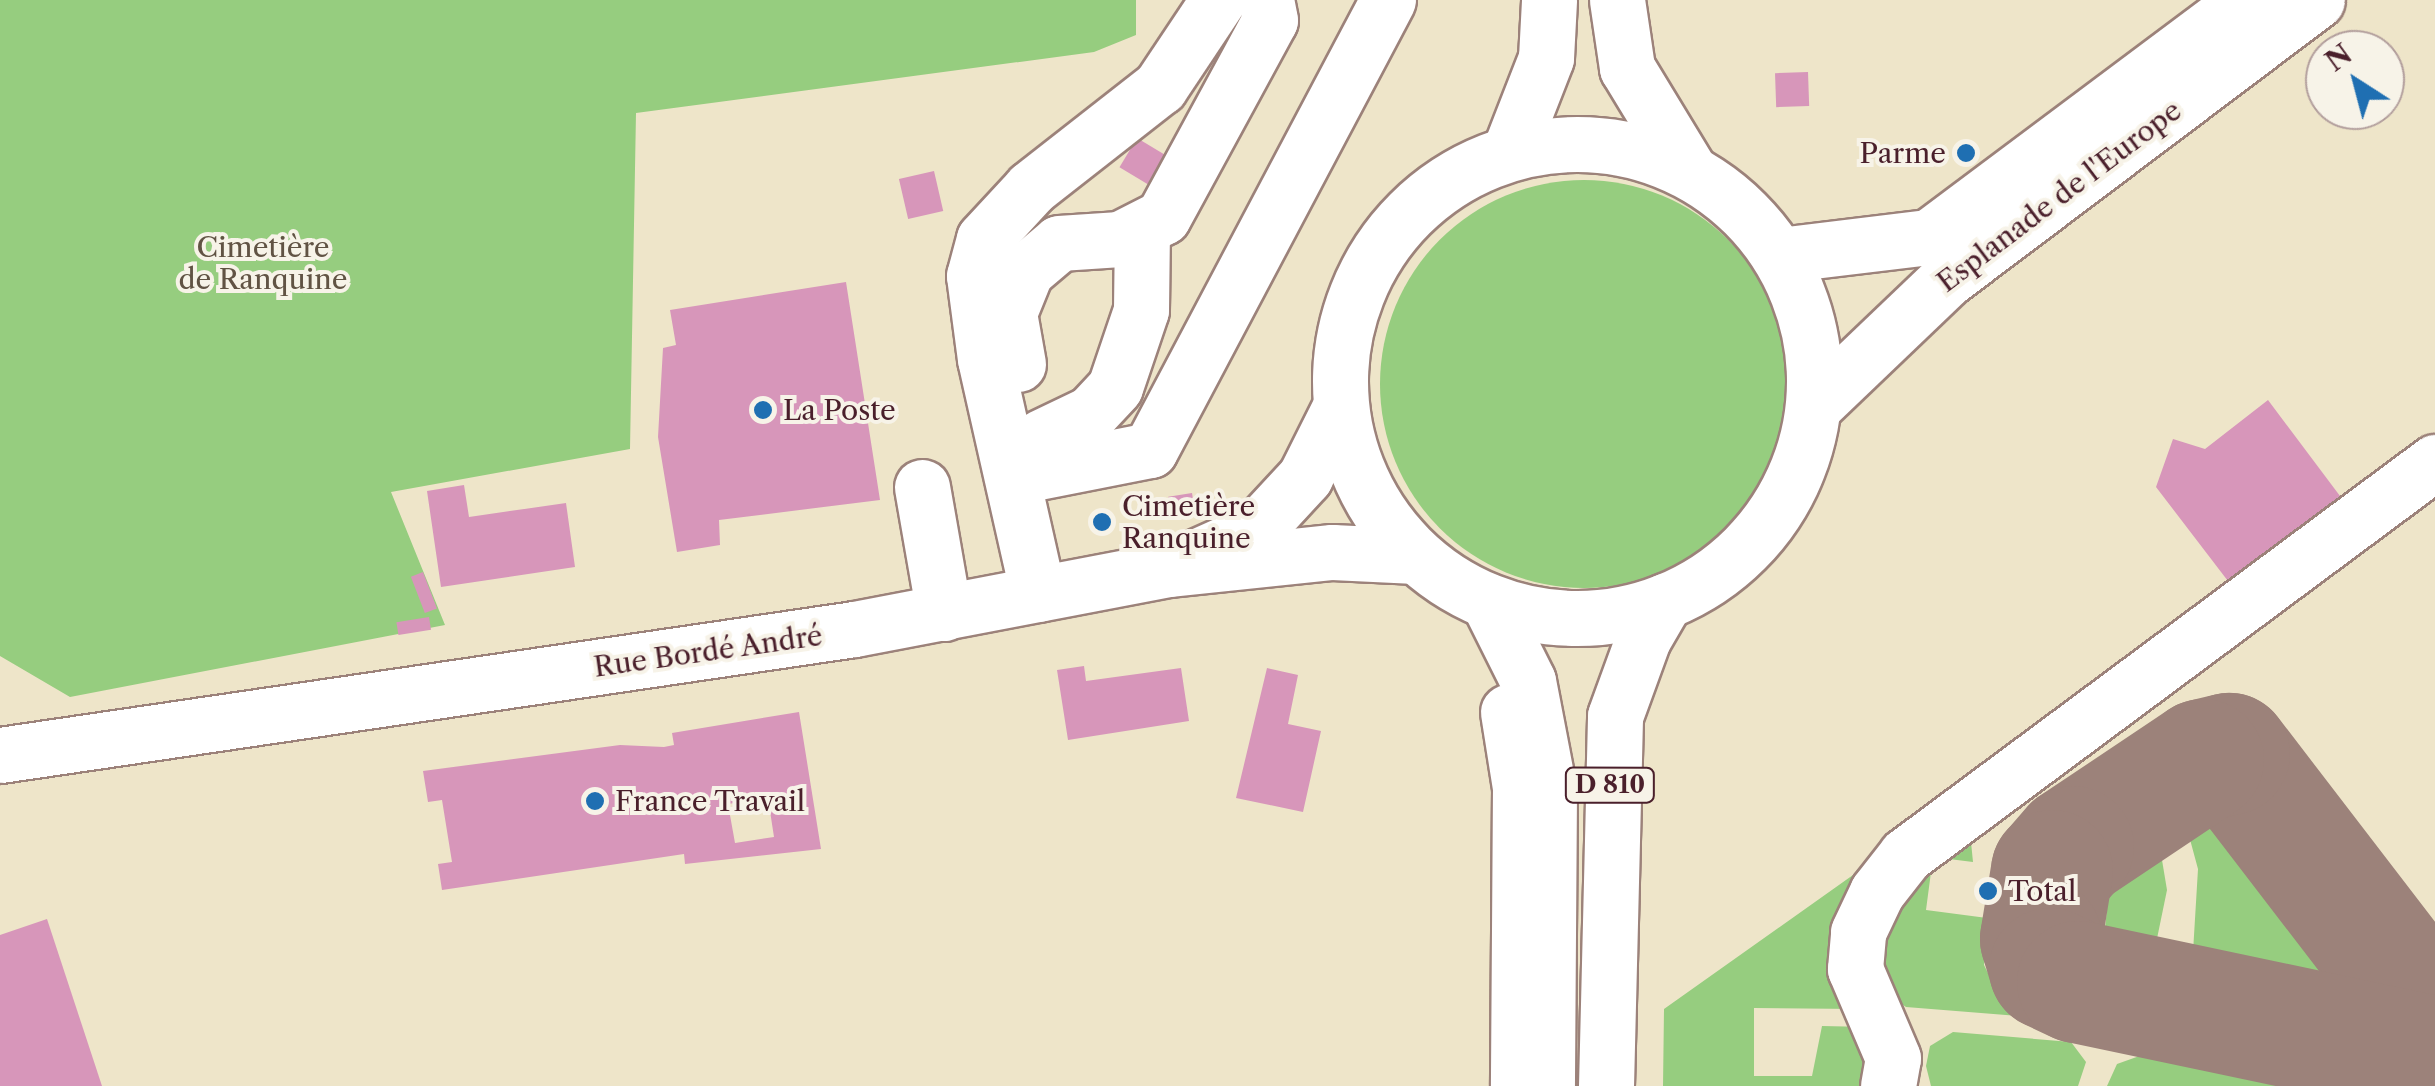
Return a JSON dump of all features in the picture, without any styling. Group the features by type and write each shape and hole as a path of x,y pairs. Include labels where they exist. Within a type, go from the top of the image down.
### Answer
{"street":[{"path":"1073,157 1141,61 1173,0"},
{"path":"1032,476 986,359 974,276 984,239 1031,188 1160,87 1218,0"},
{"path":"1038,594 1032,476 1010,339 1015,289 1041,254 1059,243 1142,233 1162,217 1270,20 1266,0"},
{"path":"1032,476 1150,450 1388,0"},
{"path":"1510,152 1546,58 1549,0"},
{"path":"1616,0 1627,68 1689,170"},
{"name":"Esplanade de l'Europe","path":"1780,255 1929,237 2246,0"},
{"name":"Esplanade de l'Europe","path":"1814,406 1947,279 2317,0"},
{"path":"1556,143 1624,146 1689,170 1741,206 1780,255 1802,303 1814,353 1814,406 1798,468 1767,524 1721,570 1665,601 1576,616 1546,616 1488,601 1416,556 1379,512 1353,462 1340,406 1344,329 1373,258 1424,199 1510,152 1556,143"},
{"path":"1032,476 1115,388 1141,310 1142,233"},
{"path":"1170,569 1256,530 1305,477 1340,406"},
{"path":"1888,1086 1893,1058 1886,1033 1855,969 1858,932 1877,892 1906,855 1948,820 2146,679 2435,462"},
{"path":"922,487 944,612"},
{"name":"Rue Bordé André","path":"0,755 944,612 1170,569 1332,552 1416,556"},
{"path":"1488,601 1520,788 1518,1086"},
{"name":"D 810","path":"1488,601 1528,681 1549,792 1547,1086"},
{"name":"D 810","path":"1606,1086 1615,716 1643,638 1665,601"}],"green space":[{"name":"Cimetière de Ranquine","path":"0,0 1136,0 1136,35 1094,52 636,113 630,449 391,492 445,625 70,697 0,656"},
{"path":"1584,180 1624,184 1662,196 1697,215 1728,240 1753,271 1772,306 1784,344 1788,384 1784,424 1772,462 1753,497 1728,528 1697,553 1662,572 1624,584 1584,588 1544,584 1506,572 1471,553 1440,528 1415,497 1396,462 1384,424 1380,384 1384,344 1396,306 1415,271 1440,240 1471,215 1506,196 1544,184"},
{"path":"2227,788 2382,1004 2205,968 2193,952 2198,869 2185,821"},
{"path":"1956,825 1971,842 1973,862 1933,857 1926,910 1987,918 1984,965 1994,985 2045,1018 1906,1007 1883,991 1870,930"},
{"path":"2150,843 2162,860 2167,890 2153,958 2103,949 2110,878"},
{"path":"1884,853 1858,1009 1754,1008 1754,1076 1812,1076 1822,1026 1869,1027 1868,1086 1663,1086 1664,1009"},
{"path":"1953,1032 2071,1042 2086,1062 2078,1086 1931,1086 1926,1066 1930,1046"},
{"path":"2145,1054 2284,1086 2107,1086 2117,1064"}],"building":[{"path":"1808,72 1809,106 1776,107 1775,73"},
{"path":"1137,138 1165,155 1148,184 1119,167"},
{"path":"934,171 943,211 908,219 899,179"},
{"name":"La Poste","path":"846,282 880,500 719,520 720,545 677,552 658,437 663,348 676,345 670,310"},
{"path":"2268,400 2343,500 2231,585 2156,487 2173,439 2205,449"},
{"path":"464,485 469,517 566,503 575,567 441,587 427,491"},
{"path":"1192,493 1195,512 1171,516 1168,497"},
{"path":"423,572 437,608 425,613 411,577"},
{"path":"429,617 431,630 398,635 396,622"},
{"path":"1084,666 1086,681 1181,668 1189,721 1068,740 1057,670"},
{"path":"1267,668 1298,675 1288,724 1321,731 1303,812 1236,798"},
{"name":"France Travail","path":"799,712 821,849 685,864 684,854 442,890 438,864 452,862 442,800 428,802 423,771 620,745 664,747 674,745 672,733","holes":["768,798 774,837 735,843 728,804"]},
{"path":"47,919 102,1086 0,1086 0,935"}],"taxiway":[{"path":"2435,1022 2229,754 2203,760 2073,847 2052,871 2041,939 2050,969 2078,982 2435,1057"}],"place":[{"name":"Parme","path":"1966,153"},
{"name":"La Poste","path":"763,410"},
{"name":"Cimetière Ranquine","path":"1102,522"},
{"name":"France Travail","path":"595,801"},
{"name":"Total","path":"1988,891"}]}
